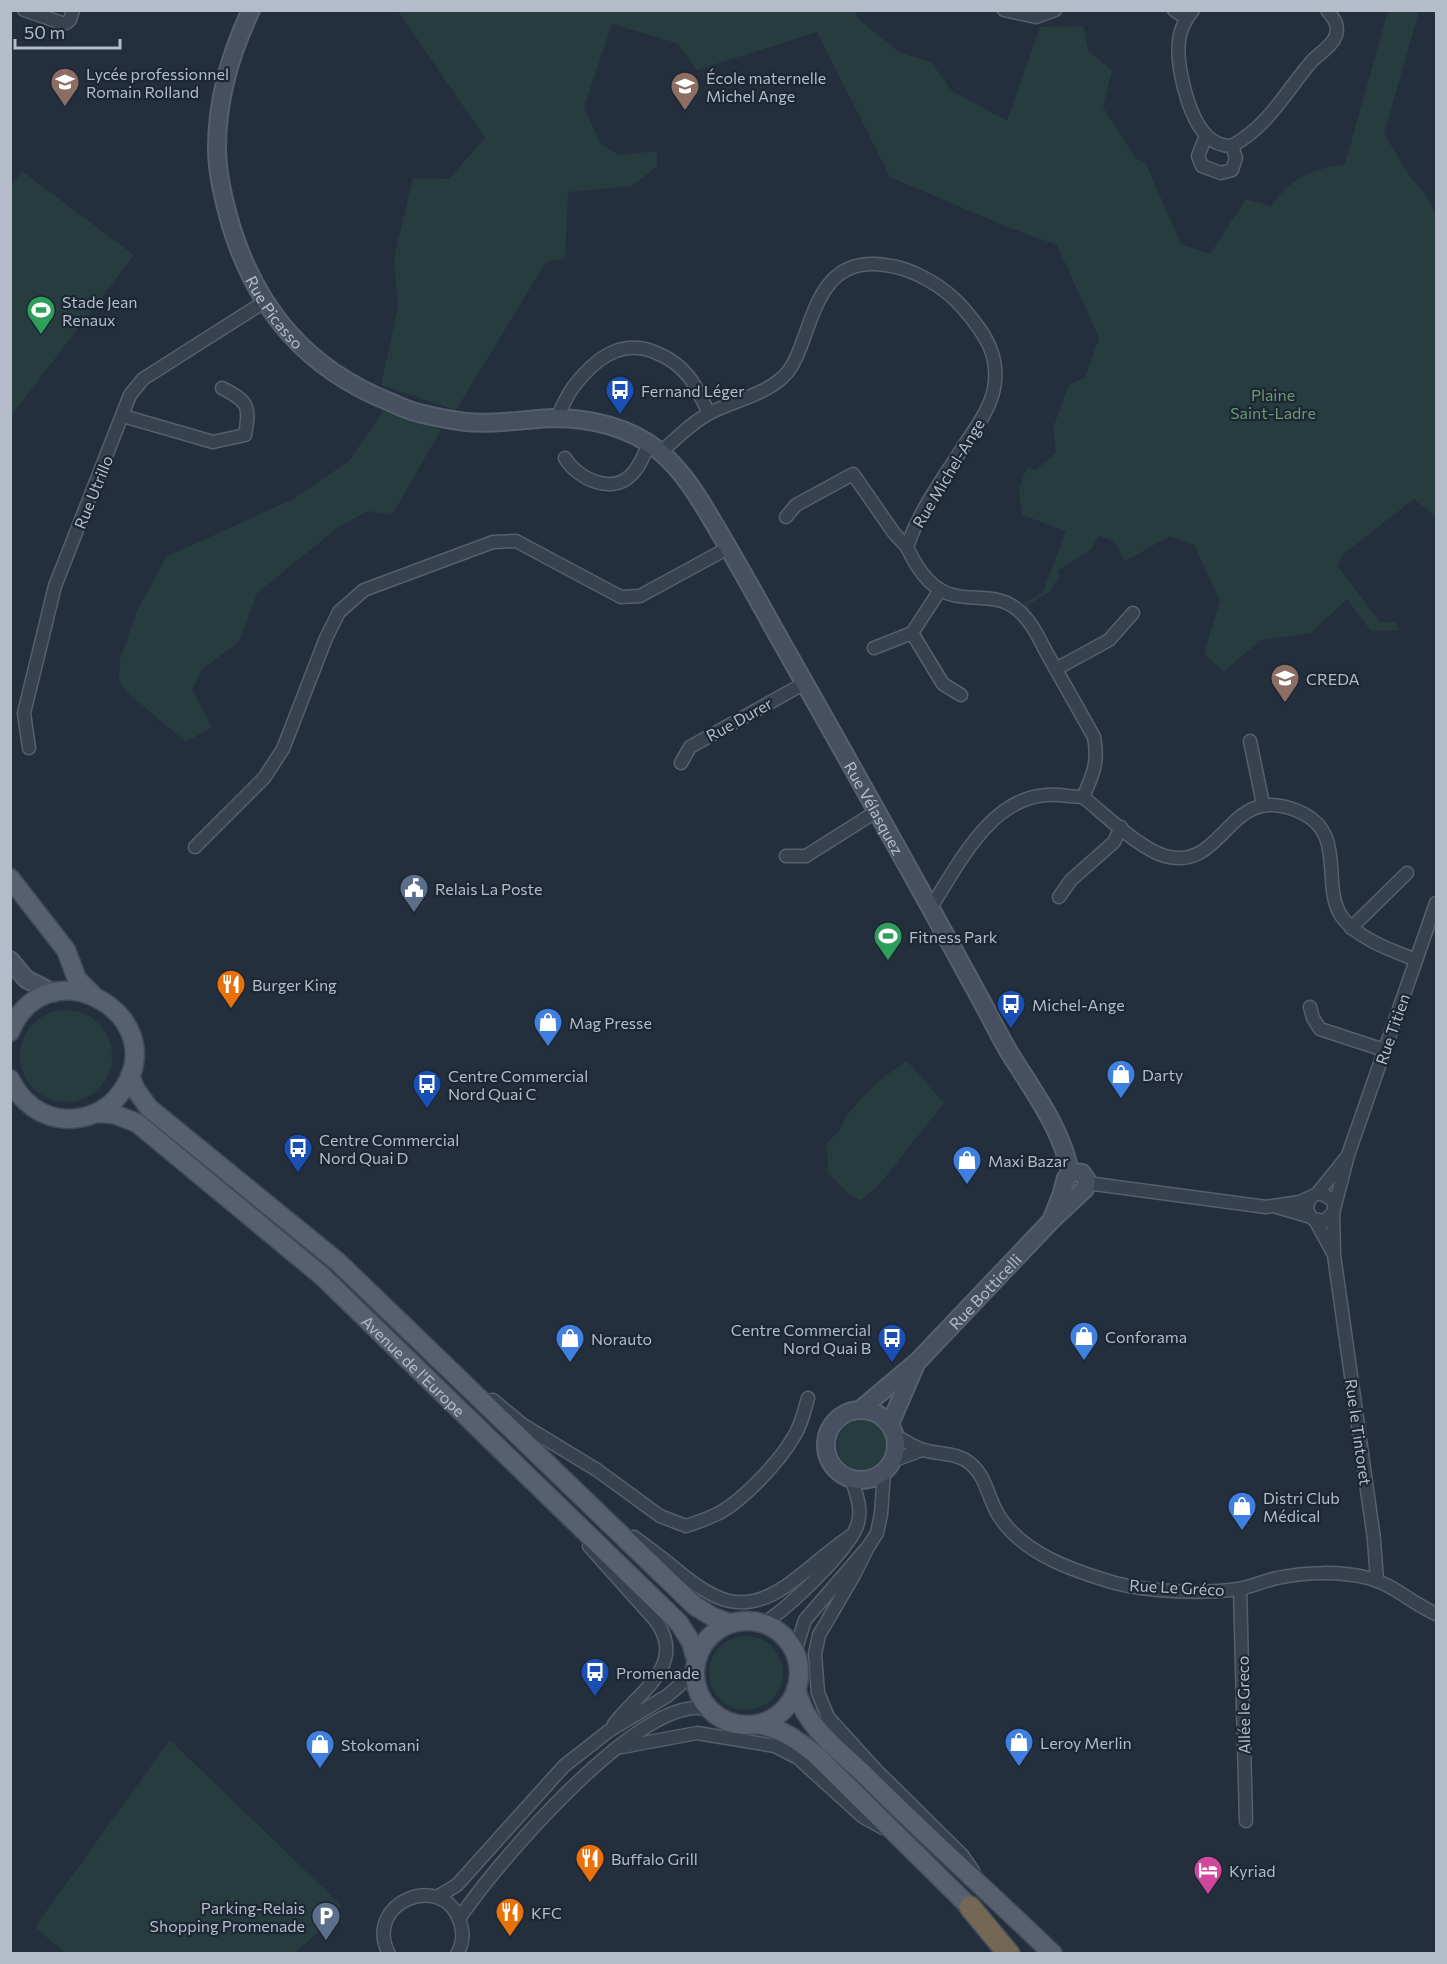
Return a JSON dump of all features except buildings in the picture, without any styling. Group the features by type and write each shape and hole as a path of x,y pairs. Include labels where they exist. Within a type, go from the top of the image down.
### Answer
{"highway":[{"path":"970,1907 1010,1953"}],"main road":[{"path":"10,878 66,950 77,979 95,996 117,1011 132,1038 134,1051 130,1076 117,1098 97,1113 74,1119 51,1116 30,1105 21,1097 10,1079"},
{"path":"10,1032 20,1014 30,1005 53,993 81,992 95,996"},
{"name":"Avenue de l'Europe","path":"130,1076 136,1090 149,1108 338,1262 696,1606 713,1617 729,1623"},
{"name":"Avenue de l'Europe","path":"97,1113 114,1114 137,1123 322,1276 679,1623 691,1642 695,1664"},
{"path":"757,1724 779,1714 789,1703 796,1689 799,1666 795,1652 779,1631 764,1623 743,1620 729,1623 714,1631 708,1637 695,1664 697,1689 712,1712 723,1720 737,1724 772,1726 789,1734 815,1754 1019,1953"},
{"path":"796,1689 809,1719 828,1740 912,1822 1053,1953"}],"street":[{"path":"24,10 66,23 70,20 73,10"},
{"name":"Rue Picasso","path":"251,10 232,53 224,80 218,121 217,152 225,206 241,256 264,302 282,326 320,363 362,391 417,413 468,422 557,418 602,423 637,435 655,448"},
{"path":"1004,10 1036,17 1055,10"},
{"path":"1174,10 1190,14 1180,36 1180,76 1189,101 1206,136 1213,142 1236,144 1266,121 1312,61 1333,42 1337,32 1336,22 1327,10"},
{"path":"1206,136 1198,156 1202,166 1221,173 1232,170 1236,158 1236,144"},
{"name":"Rue Michel-Ange","path":"566,458 570,467 595,482 607,484 620,482 629,477 655,448 709,413 769,387 784,377 795,362 823,290 838,274 854,266 874,263 896,266 927,280 954,298 980,327 990,345 995,361 993,393 985,412 923,511 913,530 908,547 914,561 930,582 940,590"},
{"name":"Rue Utrillo","path":"29,748 24,713 55,586 130,395 142,379 264,302"},
{"path":"557,418 572,387 593,364 616,350 640,348 658,353 675,363 690,378 709,413"},
{"path":"123,416 213,442 245,435 249,413 243,399 222,388"},
{"name":"Rue Vélasquez","path":"655,448 689,484 805,683 931,907 1011,1056 1044,1109 1058,1137 1067,1179"},
{"path":"786,517 796,505 853,474 894,533 908,547"},
{"path":"195,847 264,778 284,749 334,621 339,612 364,590 494,542 516,541 621,597 640,596 728,548"},
{"path":"874,648 912,633 940,590 954,596 995,598 1011,605 1030,622 1094,737 1097,754 1094,771 1083,797"},
{"path":"1056,669 1109,640 1133,613"},
{"path":"912,633 944,684 961,695"},
{"name":"Rue Durer","path":"681,764 690,747 805,683"},
{"path":"1250,741 1263,804"},
{"path":"931,907 971,847 991,822 1007,809 1027,800 1045,795 1083,797 1155,851 1165,856 1182,858 1200,854 1246,812 1263,804 1285,806 1302,812 1316,822 1331,852 1337,907 1340,915 1351,928 1416,960"},
{"path":"786,856 806,856 877,811"},
{"path":"1059,897 1071,880 1114,842 1121,827"},
{"path":"1351,928 1407,873"},
{"name":"Rue Titien","path":"1334,1255 1334,1209 1348,1155 1437,903"},
{"path":"10,960 26,980 53,993"},
{"path":"1310,1006 1313,1018 1320,1029 1384,1050"},
{"name":"Rue Titien","path":"1313,1196 1348,1155"},
{"path":"1067,1179 1076,1171 1086,1177 1084,1188 1277,1206 1313,1219 1328,1219 1334,1209 1328,1196 1313,1196 1277,1206"},
{"name":"Rue Botticelli","path":"1051,1221 1067,1179"},
{"name":"Rue Botticelli","path":"861,1410 918,1361 1084,1188"},
{"path":"1313,1196 1307,1204 1307,1211 1313,1219"},
{"name":"Rue le Tintoret","path":"1313,1219 1334,1255 1374,1539 1377,1581"},
{"name":"Rue Botticelli","path":"893,1430 918,1361"},
{"name":"Avenue de l'Europe","path":"451,1372 486,1395 523,1425 597,1470 660,1516 686,1526 710,1517 735,1502 774,1464 794,1437 802,1419 807,1398"},
{"path":"888,1466 868,1479 850,1478 835,1468 829,1459 826,1440 833,1424 848,1412 861,1410 877,1413 893,1430 895,1453 888,1466 879,1526 819,1635 815,1654 818,1693 828,1717 875,1769 962,1855 983,1887"},
{"name":"Rue Le Gréco","path":"893,1430 922,1450 950,1454 969,1463 979,1472 1000,1517 1013,1532 1036,1550 1085,1574 1119,1584 1165,1590 1199,1591 1240,1589 1276,1578 1302,1575 1343,1574 1377,1581"},
{"name":"Rue Le Gréco","path":"888,1466 922,1450"},
{"path":"764,1623 798,1598 852,1535 860,1512 850,1478"},
{"path":"541,1489 587,1545 662,1629 665,1649 664,1666 654,1682 626,1708 610,1730"},
{"path":"594,1509 620,1526 692,1584 715,1598 733,1602 769,1596 786,1586 852,1535"},
{"path":"795,1652 806,1620 868,1546"},
{"path":"1377,1581 1437,1614"},
{"name":"Allée le Greco","path":"1240,1589 1246,1821"},
{"path":"437,1897 457,1885 564,1766 610,1730 667,1696 688,1678 695,1664"},
{"path":"459,1919 473,1897 542,1817 577,1781 653,1723 679,1712 699,1708 712,1712"},
{"path":"618,1748 697,1733 775,1746 798,1758 863,1817 895,1834"},
{"path":"389,1953 384,1941 386,1920 392,1911 407,1898 425,1895 437,1897 446,1902 459,1919 462,1939 457,1953"}],"green space":[{"name":"Plaine Saint-Ladre","path":"398,11 854,11 862,22 900,53 931,62 952,91 1007,121 1040,27 1083,26 1088,51 1112,70 1103,107 1136,159 1145,162 1181,244 1210,254 1246,199 1271,206 1287,188 1303,176 1345,164 1388,11 1419,11 1384,134 1409,175 1427,197 1436,216 1436,517 1414,499 1342,555 1338,567 1380,622 1395,622 1400,630 1371,631 1347,599 1311,633 1261,640 1224,671 1204,654 1220,600 1194,545 1170,536 1125,561 1114,541 1099,536 1090,550 1057,571 1059,577 1051,591 1028,605 1030,611 1023,604 1043,592 1066,531 1022,515 1019,489 1027,467 1036,470 1056,453 1053,428 1069,384 1085,378 1099,338 1057,245 1010,228 890,177 817,32 697,70 677,43 612,24 584,107 601,145 620,155 657,151 657,166 632,186 568,192 565,259 546,262 456,410 381,385 398,308 394,258 413,178 449,179 485,138"},
{"name":"Stade Jean Renaux","path":"22,171 134,255 11,416 11,186"},
{"path":"383,411 441,430 392,515 368,511 340,526 257,593 239,642 202,669 192,690 212,727 186,742 130,695 119,681 120,659 137,611 166,557 293,499 349,461"},
{"path":"66,1010 83,1014 98,1024 108,1039 112,1056 108,1073 98,1088 83,1098 66,1102 49,1098 34,1088 24,1073 20,1056 24,1039 34,1024 49,1014"},
{"path":"907,1061 944,1103 878,1186 861,1200 850,1195 828,1173 827,1143 839,1131 845,1118 862,1097 881,1079"},
{"path":"857,1420 867,1420 880,1427 887,1440 887,1450 880,1463 867,1470 857,1470 848,1466 841,1459 837,1450 837,1440 841,1431 848,1424"},
{"path":"746,1636 760,1639 772,1647 780,1659 783,1673 780,1687 772,1699 760,1707 746,1710 732,1707 720,1699 712,1687 709,1673 712,1659 720,1647 732,1639"},
{"path":"170,1740 341,1905 327,1924 295,1953 65,1953 35,1927"}],"place":[{"name":"Lycée professionnel Romain Rolland","path":"65,108"},
{"name":"École maternelle Michel Ange","path":"685,112"},
{"name":"Stade Jean Renaux","path":"41,336"},
{"name":"Fernand Léger","path":"620,416"},
{"name":"CREDA","path":"1285,704"},
{"name":"Relais La Poste","path":"414,914"},
{"name":"Fitness Park","path":"888,962"},
{"name":"Burger King","path":"231,1010"},
{"name":"Michel-Ange","path":"1011,1030"},
{"name":"Mag Presse","path":"548,1048"},
{"name":"Darty","path":"1121,1100"},
{"name":"Centre Commercial Nord Quai C","path":"427,1110"},
{"name":"Centre Commercial Nord Quai D","path":"298,1174"},
{"name":"Maxi Bazar","path":"967,1186"},
{"name":"Conforama","path":"1084,1362"},
{"name":"Norauto","path":"570,1364"},
{"name":"Centre Commercial Nord Quai B","path":"892,1364"},
{"name":"Distri Club Médical","path":"1242,1532"},
{"name":"Promenade","path":"595,1698"},
{"name":"Leroy Merlin","path":"1019,1768"},
{"name":"Stokomani","path":"320,1770"},
{"name":"Buffalo Grill","path":"590,1884"},
{"name":"Kyriad","path":"1208,1896"},
{"name":"KFC","path":"510,1938"},
{"name":"Parking-Relais Shopping Promenade","path":"326,1942"}]}
